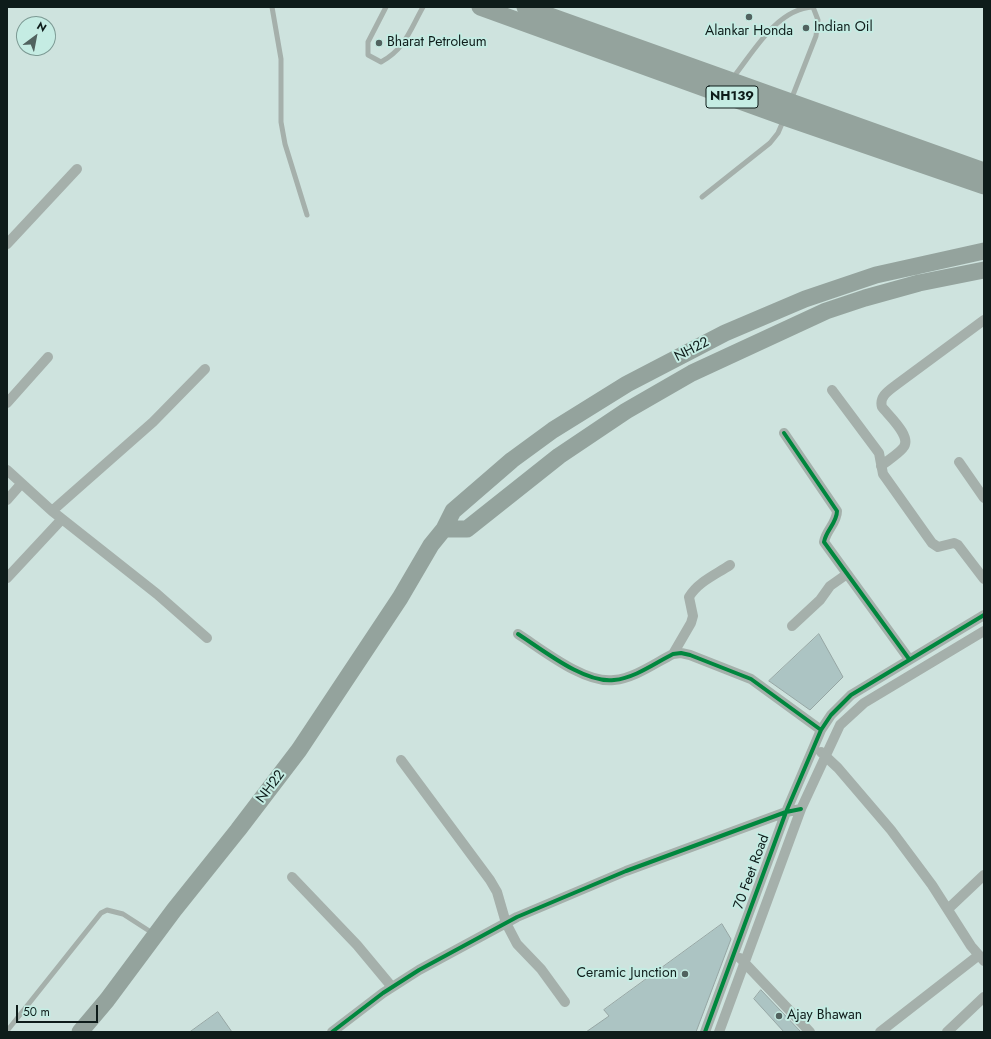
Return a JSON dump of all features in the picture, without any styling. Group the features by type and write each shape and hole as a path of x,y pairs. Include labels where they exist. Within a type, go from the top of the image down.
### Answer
{"highway":[{"name":"NH139","path":"480,7 787,109 984,171"},
{"name":"NH139","path":"525,7 731,81 787,109 984,186"},
{"name":"NH22","path":"80,1032 107,1000 155,935 299,750 400,598 431,545 444,529 453,511 512,460 553,430 627,384 718,336 804,299 876,275 984,251"},
{"name":"NH22","path":"444,529 467,529 559,456 626,411 692,372 826,311 858,300 919,283 984,270"}],"street":[{"path":"7,244 76,170"},
{"path":"881,466 904,448 906,443 906,436 882,407 880,402 882,398 896,385 984,320"},
{"path":"7,403 48,357"},
{"path":"52,511 153,422 205,369"},
{"path":"832,390 879,453 883,474 932,543 938,547 954,544 958,545 984,579"},
{"path":"784,433 837,511 837,518 825,536 824,542 909,659"},
{"path":"959,462 984,498"},
{"path":"7,470 52,511 157,594 207,638"},
{"path":"7,500 22,484"},
{"path":"7,578 62,518"},
{"path":"673,654 691,623 692,616 689,598 693,591 699,585 730,565"},
{"path":"792,626 820,600 830,586 847,574"},
{"name":"70 Feet Road","path":"705,1032 786,812 821,730 831,715 851,695 950,634 984,615"},
{"name":"70 Feet Road","path":"719,1032 801,809 840,725 858,708 984,631"},
{"path":"518,634 579,673 601,681 623,678 673,654 681,653 690,655 751,679 821,730"},
{"path":"950,634 957,647"},
{"path":"814,748 826,755 891,830 932,885 960,930 982,958 880,1032"},
{"path":"401,760 490,880 496,892 506,923 517,944 542,969 565,1002"},
{"path":"332,1032 392,987 419,970 539,906 626,871 668,857 786,812 801,809"},
{"path":"948,909 984,875"},
{"path":"292,876 352,940 392,987"},
{"path":"734,953 810,1032"},
{"path":"946,1032 984,997"}],"lane":[{"path":"272,7 281,59 281,122 285,144 307,215"},
{"path":"386,7 368,42 368,55 380,62 394,55 405,41 423,7"},
{"path":"702,196 770,143 778,133 816,36 818,20 813,7 802,8 786,16 757,46 731,81"},
{"path":"7,1031 101,913 107,910 123,914 155,935"}],"building":[{"path":"819,634 843,677 810,710 769,681"},
{"name":"Ceramic Junction","path":"722,924 731,939 696,1032 586,1032 609,1016 604,1010"},
{"name":"Ajay Bhawan","path":"761,990 801,1032 784,1032 754,999"},
{"path":"218,1012 232,1032 190,1032"}],"cycle path":[{"path":"784,433 837,511 837,515 824,542 909,659"},
{"path":"705,1032 786,812 821,730 831,715 851,695 984,615"},
{"path":"518,634 564,664 590,677 603,680 622,679 645,670 673,654 681,653 690,655 751,679 821,730"},
{"path":"332,1032 383,993 419,970 517,917 626,871 786,812 801,809"}],"place":[{"name":"Alankar Honda","path":"749,17"},
{"name":"Indian Oil","path":"806,28"},
{"name":"Bharat Petroleum","path":"379,43"},
{"name":"Ceramic Junction","path":"685,974"},
{"name":"Ajay Bhawan","path":"779,1016"}]}
